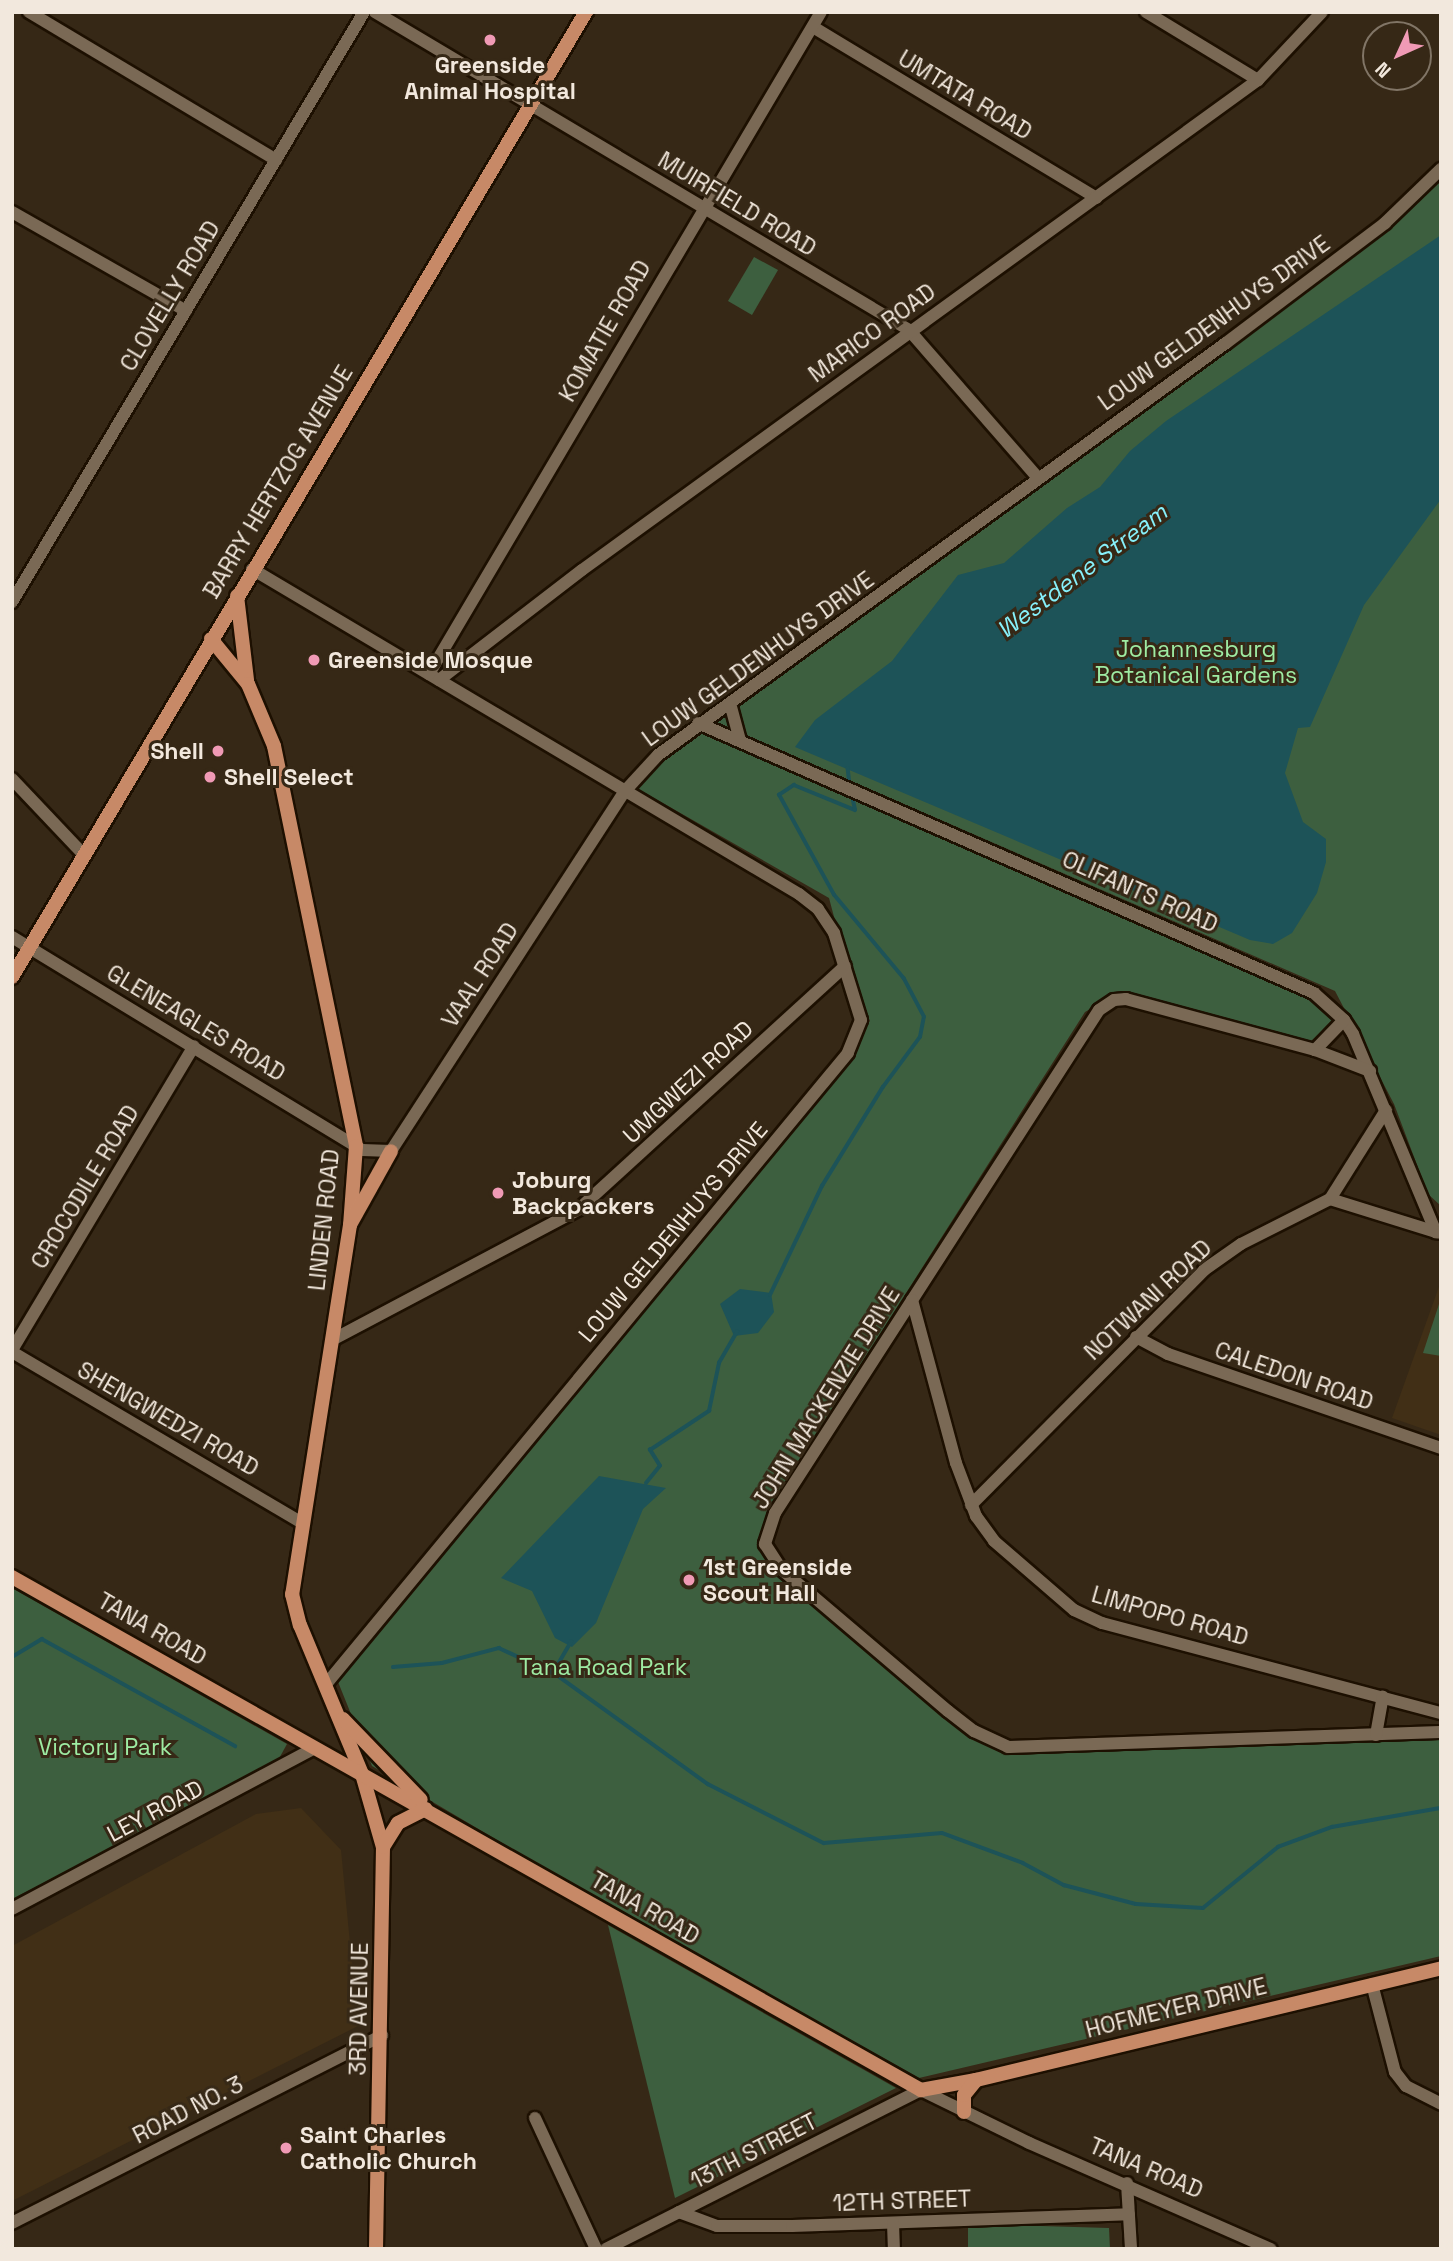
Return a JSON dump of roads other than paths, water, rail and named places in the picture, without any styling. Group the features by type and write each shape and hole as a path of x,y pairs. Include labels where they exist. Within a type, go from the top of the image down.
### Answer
{"main road":[{"name":"BARRY HERTZOG AVENUE","path":"12,977 252,569 586,12"},
{"path":"237,595 248,684"},
{"name":"LINDEN ROAD","path":"211,639 248,684 274,747 356,1146 350,1225 302,1523 293,1602 362,1774"},
{"path":"350,1225 391,1151"},
{"name":"TANA ROAD","path":"12,1577 431,1811 921,2090"},
{"path":"316,1749 335,1742 341,1721 431,1811 400,1821 383,1847"},
{"name":"3RD AVENUE","path":"362,1774 383,1847 382,2035 376,2249"},
{"name":"HOFMEYER DRIVE","path":"921,2090 976,2080 1441,1968"},
{"path":"964,2112 964,2095 976,2080"}],"street":[{"path":"29,12 276,160"},
{"name":"CLOVELLY ROAD","path":"12,602 364,12"},
{"name":"MUIRFIELD ROAD","path":"375,12 909,330 1038,478"},
{"name":"KOMATIE ROAD","path":"434,677 702,208 821,12"},
{"path":"1146,12 1258,80"},
{"name":"MARICO ROAD","path":"434,677 909,330 1258,80 1322,12"},
{"name":"UMTATA ROAD","path":"813,26 1096,198"},
{"name":"LOUW GELDENHUYS DRIVE","path":"327,1683 853,1046 861,1020 828,921 799,894 625,791 658,755 698,723 730,703 1363,240 1441,169"},
{"path":"12,212 186,311"},
{"path":"252,569 625,791"},
{"path":"730,703 740,740"},
{"name":"OLIFANTS ROAD","path":"698,723 1299,986 1344,1020 1370,1071 1438,1232"},
{"path":"12,779 84,855"},
{"name":"VAAL ROAD","path":"391,1151 625,791"},
{"name":"GLENEAGLES ROAD","path":"12,937 356,1146"},
{"name":"UMGWEZI ROAD","path":"332,1340 568,1217 845,966"},
{"name":"JOHN MACKENZIE DRIVE","path":"1370,1071 1315,1050 1126,999 1108,1003 1086,1026 775,1513 765,1544 781,1569 966,1726 1008,1747 1441,1732"},
{"path":"1315,1050 1344,1020"},
{"name":"CROCODILE ROAD","path":"12,1351 194,1046"},
{"name":"NOTWANI ROAD","path":"971,1505 1136,1337 1222,1256 1329,1199 1387,1110"},
{"path":"356,1146 378,1154 391,1151"},
{"name":"OLIFANTS ROAD","path":"1329,1199 1438,1232"},
{"name":"LIMPOPO ROAD","path":"912,1300 971,1505 994,1541 1090,1620 1441,1713"},
{"name":"CALEDON ROAD","path":"1136,1337 1181,1359 1441,1448"},
{"name":"SHENGWEDZI ROAD","path":"12,1351 302,1523"},
{"path":"1376,1735 1383,1697"},
{"name":"LEY ROAD","path":"12,1909 316,1749"},
{"path":"1372,1984 1395,2072 1406,2087 1441,2104"},
{"name":"ROAD NO. 3","path":"12,2223 382,2035"},
{"name":"TANA ROAD","path":"921,2090 964,2112 1271,2249"},
{"name":"13TH STREET","path":"606,2249 921,2090"},
{"path":"535,2118 596,2249"},
{"path":"1127,2183 1131,2249"},
{"name":"12TH STREET","path":"679,2213 724,2226 1129,2214"},
{"path":"893,2223 894,2249"}],"water":[{"name":"Johannesburg Botanical Gardens","path":"1441,235 1441,499 1364,605 1310,727 1298,728 1285,773 1303,822 1326,839 1326,862 1317,893 1292,933 1273,944 1250,940 795,747 815,720 892,661 958,575 1004,563 1067,508 1100,487 1130,451 1166,421"},
{"path":"740,1289 771,1293 774,1312 758,1333 734,1336 720,1304"},
{"path":"599,1476 666,1488 643,1509 596,1623 572,1647 555,1638 532,1591 501,1578"}],"waterway":[{"name":"Westdene Stream","path":"848,768 850,784"},
{"path":"770,1295 822,1186 883,1087 920,1037 924,1017 904,979 834,895 779,795 794,785 855,810 852,796"},
{"path":"646,1483 660,1466 650,1450 709,1411 719,1363 737,1332"},
{"path":"12,1657 42,1639 235,1746"},
{"path":"393,1667 442,1663 499,1648 553,1673 571,1642"},
{"path":"554,1673 708,1784 824,1843 942,1833 1023,1863 1064,1885 1136,1904 1203,1908 1278,1847 1332,1827 1441,1808"}],"place":[{"name":"Greenside Animal Hospital","path":"490,40"},
{"name":"Greenside Mosque","path":"314,660"},
{"name":"Shell","path":"218,751"},
{"name":"Shell Select","path":"210,777"},
{"name":"Joburg Backpackers","path":"498,1193"},
{"name":"1st Greenside Scout Hall","path":"689,1580"},
{"name":"Saint Charles Catholic Church","path":"286,2148"}],"park label":[{"name":"Tana Road Park","path":"603,1667"},
{"name":"Victory Park","path":"105,1747"}]}
